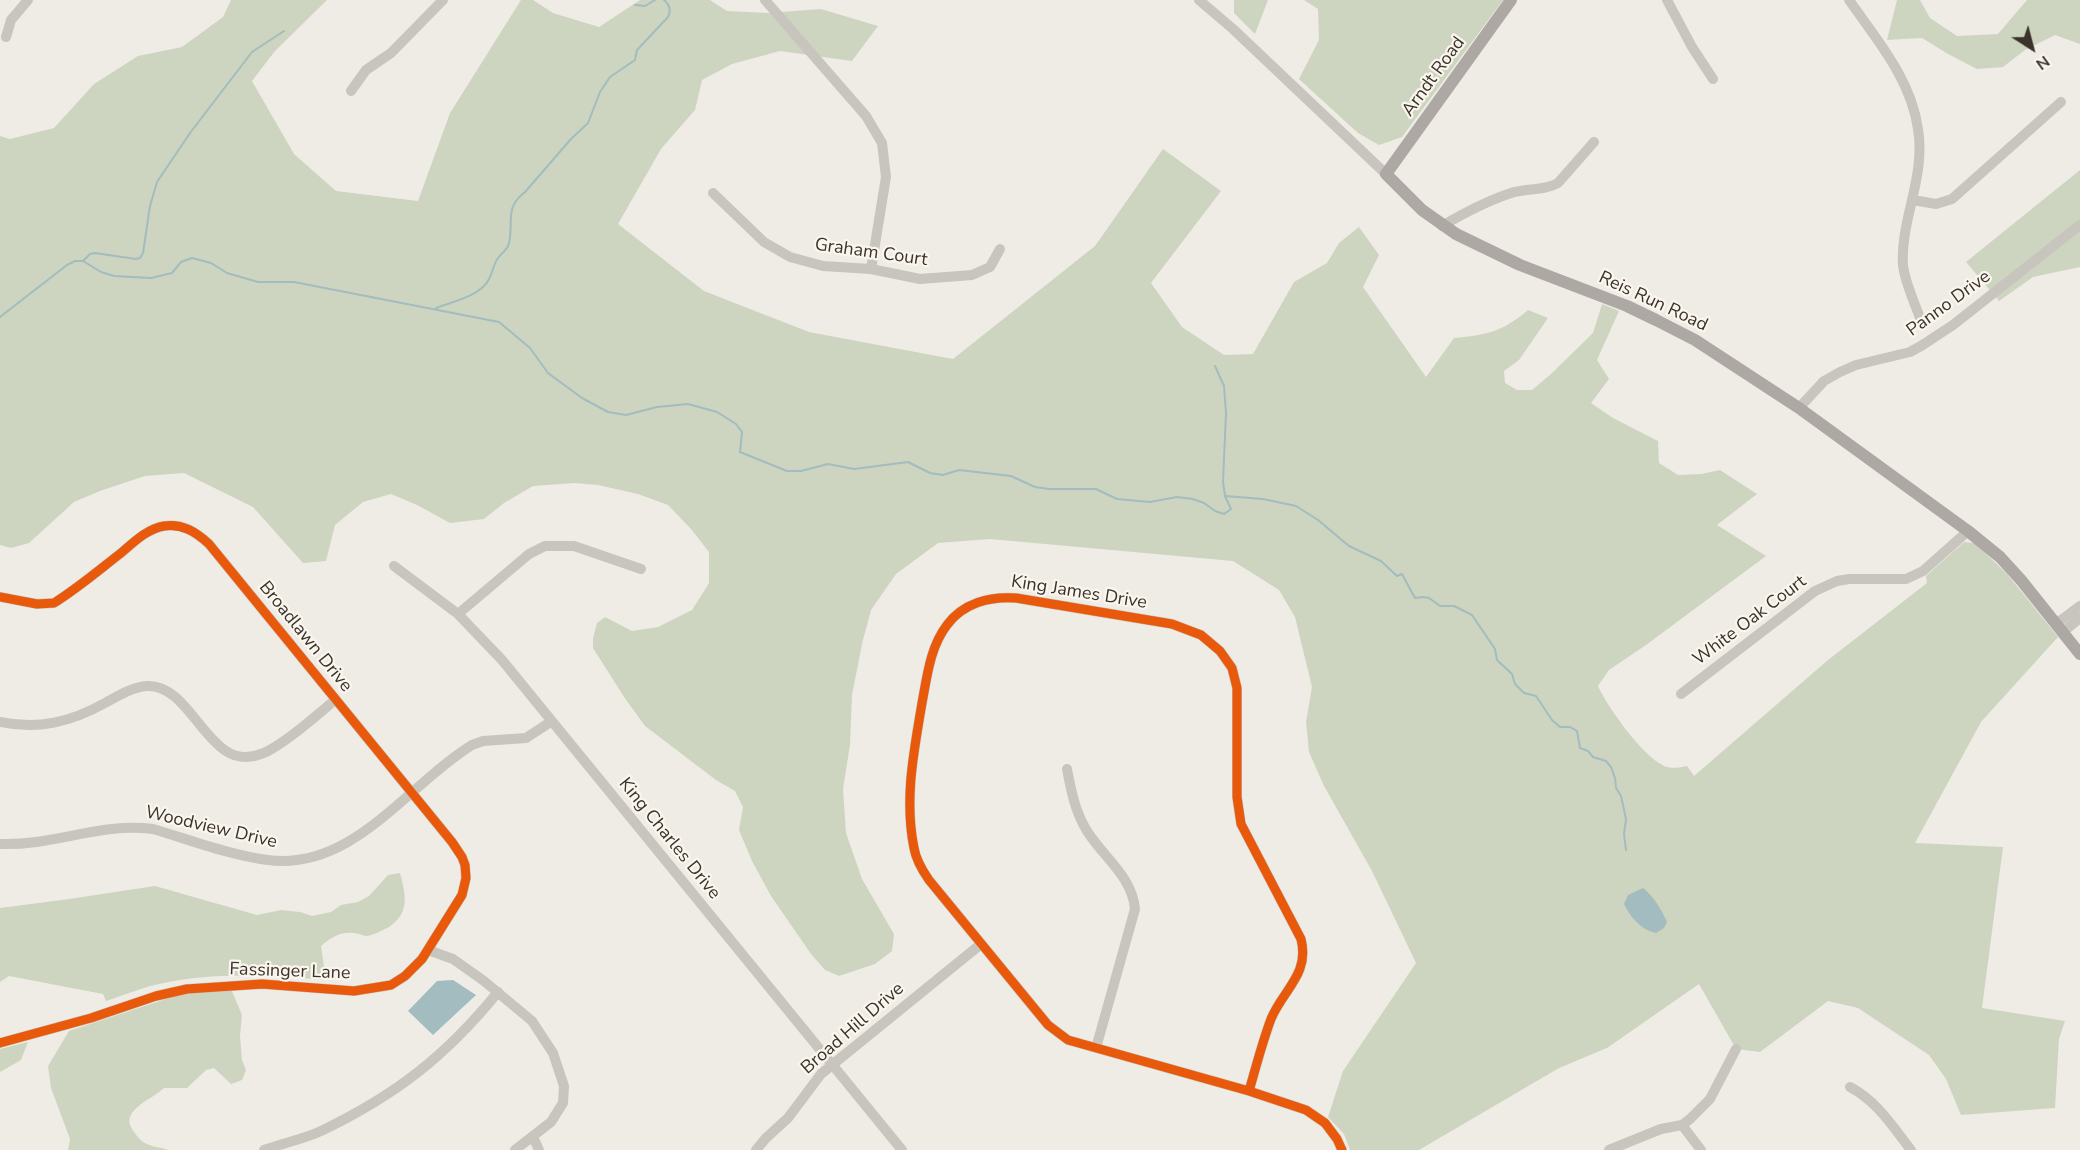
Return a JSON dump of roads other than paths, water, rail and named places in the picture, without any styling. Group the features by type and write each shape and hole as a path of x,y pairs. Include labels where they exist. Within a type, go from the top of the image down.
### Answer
{"main road":[{"name":"Arndt Road","path":"1386,174 1511,0"},
{"name":"Reis Run Road","path":"1386,174 1416,205 1442,226 1521,265 1627,306 1656,320 1695,340 1799,408 1968,531 2010,567 2080,654"}],"street":[{"path":"6,37 11,20 28,0"},
{"path":"351,91 366,70 391,53 443,0"},
{"path":"765,0 866,116 882,143 886,177 871,269"},
{"name":"Reis Run Road","path":"1199,0 1386,174"},
{"path":"1667,0 1692,47 1713,79"},
{"path":"1849,0 1898,71 1911,97 1919,132 1919,166 1904,245 1904,268 1920,318"},
{"path":"1913,200 1936,204 1952,199 2061,102"},
{"path":"1442,226 1473,208 1514,192 1551,187 1558,183 1594,142"},
{"name":"Graham Court","path":"713,193 764,242 790,257 823,266 871,269 920,279 972,275 990,267 1000,249"},
{"name":"Panno Drive","path":"1799,408 1824,381 1840,372 1856,365 1910,352 1921,346 1953,324 2080,225"},
{"name":"Broadlawn Drive","path":"0,597 38,604 54,603 154,529 172,526 188,529 199,535 209,544 459,851 466,872 465,887 458,903 428,950"},
{"name":"White Oak Court","path":"1681,694 1815,591 1837,581 1849,579 1892,580 1917,575 1968,531"},
{"path":"458,614 529,554 545,546 574,546 641,569"},
{"name":"King Charles Drive","path":"394,566 458,614 502,660 902,1150"},
{"name":"King James Drive","path":"1249,1091 1272,1017 1300,971 1304,950 1301,939 1241,824 1237,797 1238,703 1235,679 1227,659 1212,642 1201,635 1172,624 1004,597 991,598 971,605 947,625 933,652 912,764 910,809 912,834 917,859 925,874 1048,1025 1068,1040 1293,1105 1317,1116 1331,1130 1342,1150"},
{"path":"2059,628 2080,606"},
{"path":"2059,628 2080,618"},
{"path":"0,722 26,726 63,722 128,691 149,686 160,688 179,701 220,747 234,754 249,757 267,752 335,700"},
{"name":"Woodview Drive","path":"0,844 44,842 101,830 135,827 153,829 266,860 300,861 320,856 354,839 472,745 483,741 526,738 552,721"},
{"path":"1066,769 1080,819 1098,847 1126,879 1134,895 1135,909 1096,1048"},
{"name":"Broad Hill Drive","path":"756,1150 788,1118 814,1081 981,944"},
{"path":"428,950 465,966 498,992 532,1021 553,1053 564,1086 560,1109 551,1122 515,1150"},
{"name":"Fassinger Lane","path":"0,1043 187,989 244,983 354,991 382,988 405,976 428,950"},
{"path":"264,1150 320,1132 392,1093 441,1055 476,1019 498,992"},
{"path":"1609,1150 1661,1130 1682,1125 1710,1099 1736,1049"},
{"path":"1850,1087 1868,1097 1875,1104 1911,1150"},
{"path":"1682,1125 1701,1150"},
{"path":"533,1137 539,1150"}],"water":[{"path":"1643,888 1657,904 1667,922 1664,928 1656,933 1637,922 1629,914 1624,904 1628,895"},
{"path":"453,980 476,995 433,1035 408,1011 437,981"}],"waterway":[{"path":"635,5 645,6 655,0"},
{"path":"436,308 466,298 485,285 496,261 508,245 514,204 588,123 600,92 610,77 635,60 637,50 668,17 669,8 664,0"},
{"path":"83,261 90,254 95,253 140,258 143,253 150,206 157,182 190,133 252,52 284,31"},
{"path":"0,317 75,261 83,261 101,272 114,276 151,278 172,273 181,262 192,258 211,263 227,273 258,282 294,282 499,322 530,348 548,373 582,398 608,412 626,415 657,407 688,404 717,412 736,424 742,432 740,452 787,471 801,471 828,464 854,469 908,462 930,473 943,475 959,470 1011,476 1035,487 1096,489 1117,499 1150,502 1177,497 1193,499 1224,514 1231,509 1225,496 1263,499 1296,506 1318,520 1349,546 1381,561 1397,576 1402,574 1415,598 1429,598 1440,606 1454,606 1472,615 1495,649 1497,660 1512,674 1515,684 1524,693 1536,696 1552,720 1560,727 1570,727 1577,731 1580,748 1588,751 1593,757 1606,761 1611,767 1626,819 1624,834 1626,850"},
{"path":"1215,366 1224,386 1226,413 1223,482 1225,496"}]}
